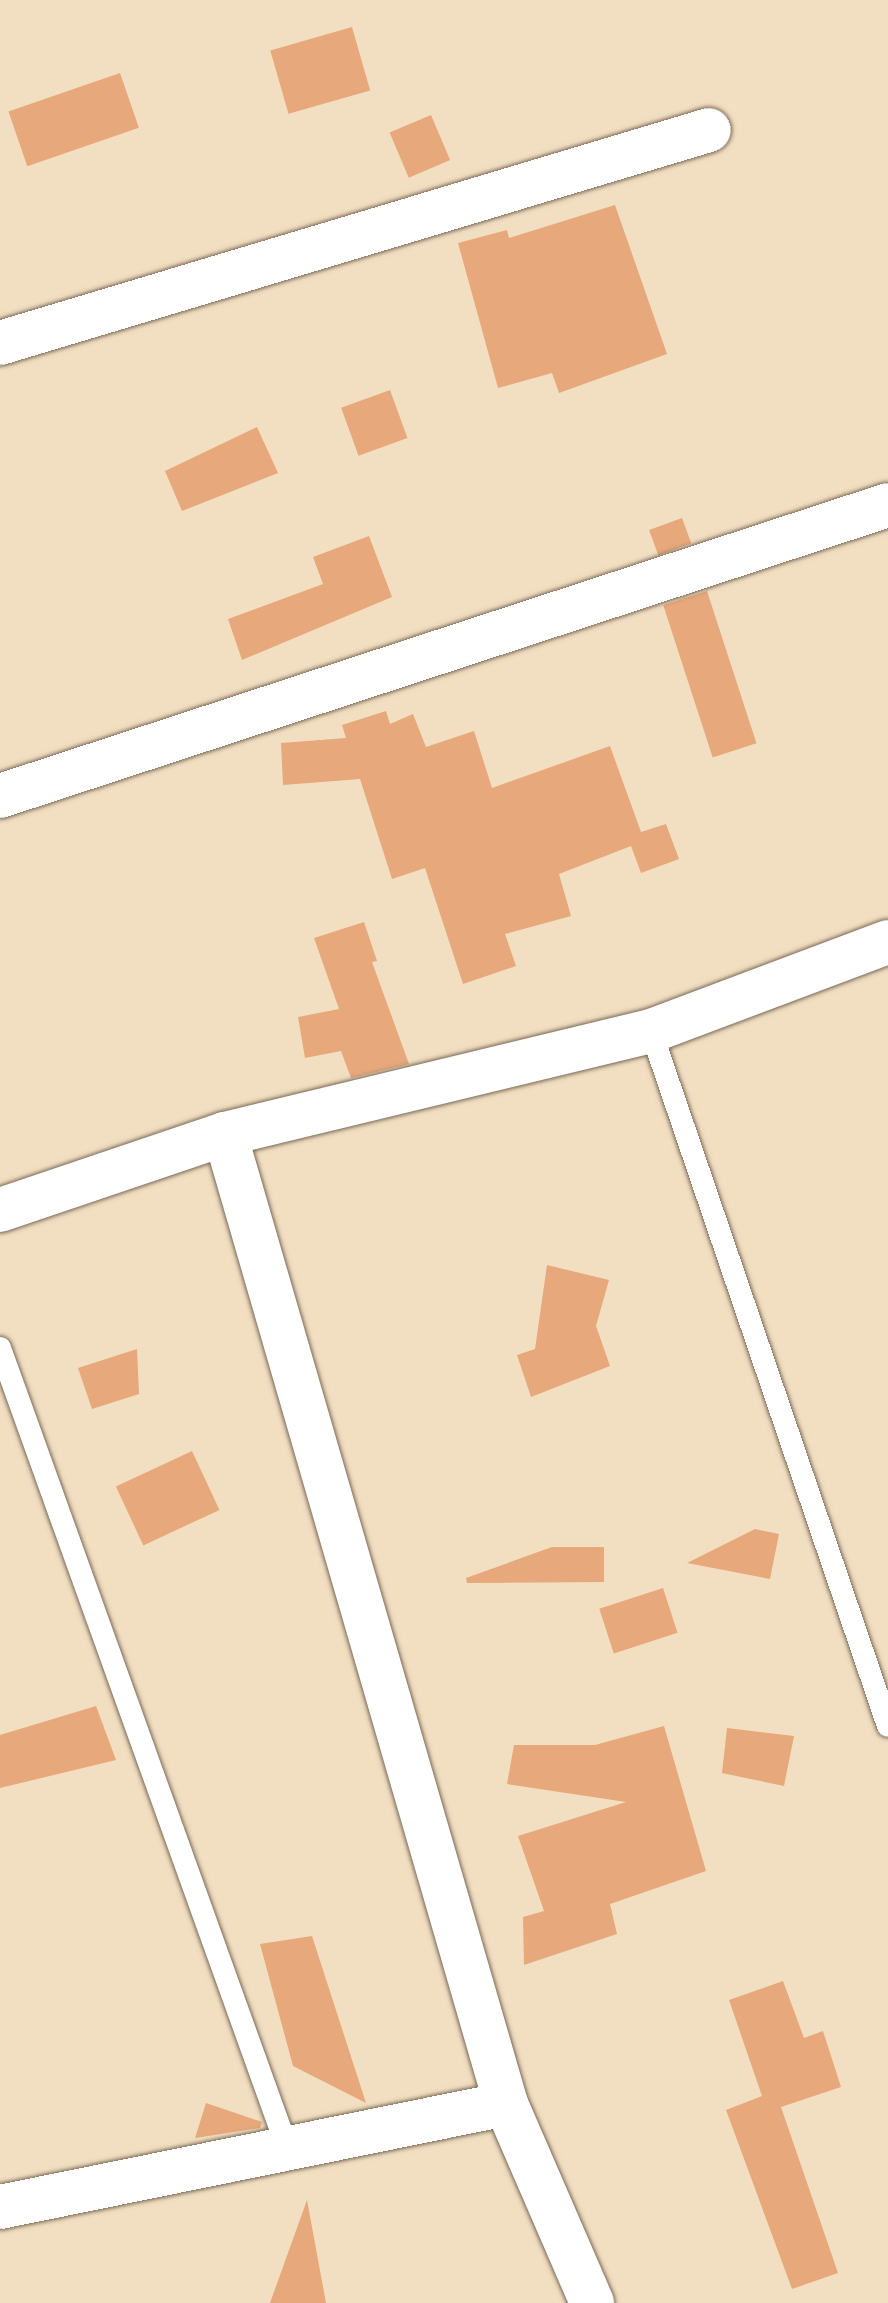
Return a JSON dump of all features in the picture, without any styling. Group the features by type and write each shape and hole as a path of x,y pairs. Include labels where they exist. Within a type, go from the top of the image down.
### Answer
{"street":[{"path":"0,343 709,130"},
{"path":"0,796 888,505"},
{"path":"0,1210 225,1134 651,1031 888,942"},
{"path":"225,1134 506,2104 592,2303"},
{"path":"0,2207 506,2104"}],"lane":[{"path":"651,1031 888,1726"},
{"path":"0,1348 288,2150"}],"building":[{"path":"352,27 370,90 288,114 270,50"},
{"path":"120,73 139,128 27,166 8,111"},
{"path":"431,115 450,160 409,178 390,133"},
{"path":"615,205 667,354 559,393 552,373 498,388 458,243 507,230 509,238"},
{"path":"390,390 407,438 359,456 341,408"},
{"path":"257,427 278,473 182,511 165,471"},
{"path":"682,518 691,543 658,555 649,530"},
{"path":"369,536 392,597 242,660 228,619 323,584 313,557"},
{"path":"707,591 756,743 713,757 663,605"},
{"path":"386,711 390,724 413,714 426,747 474,731 492,788 610,746 641,832 666,824 679,859 641,873 631,846 559,874 571,916 505,934 516,966 463,984 425,868 392,879 360,779 283,785 281,743 346,738 342,725"},
{"path":"364,922 377,961 372,962 409,1064 351,1078 341,1051 305,1058 298,1017 339,1009 314,938"},
{"path":"547,1265 609,1280 596,1326 610,1366 531,1397 517,1355 535,1349"},
{"path":"137,1349 139,1394 92,1409 78,1368"},
{"path":"192,1451 219,1510 143,1545 116,1486"},
{"path":"755,1529 779,1534 770,1579 687,1563"},
{"path":"552,1547 604,1547 604,1582 467,1583 466,1578"},
{"path":"663,1588 678,1633 614,1653 599,1609"},
{"path":"96,1706 116,1760 0,1788 0,1735"},
{"path":"664,1726 706,1871 610,1904 617,1934 524,1965 523,1917 544,1911 518,1836 626,1802 507,1784 514,1745 595,1745"},
{"path":"727,1728 794,1736 784,1786 722,1773"},
{"path":"312,1936 366,2103 293,2066 260,1944"},
{"path":"783,1981 804,2038 823,2031 841,2087 781,2107 838,2273 792,2289 726,2110 762,2096 729,2000"},
{"path":"206,2103 262,2122 260,2128 195,2138"},
{"path":"307,2200 326,2303 270,2303"}]}
